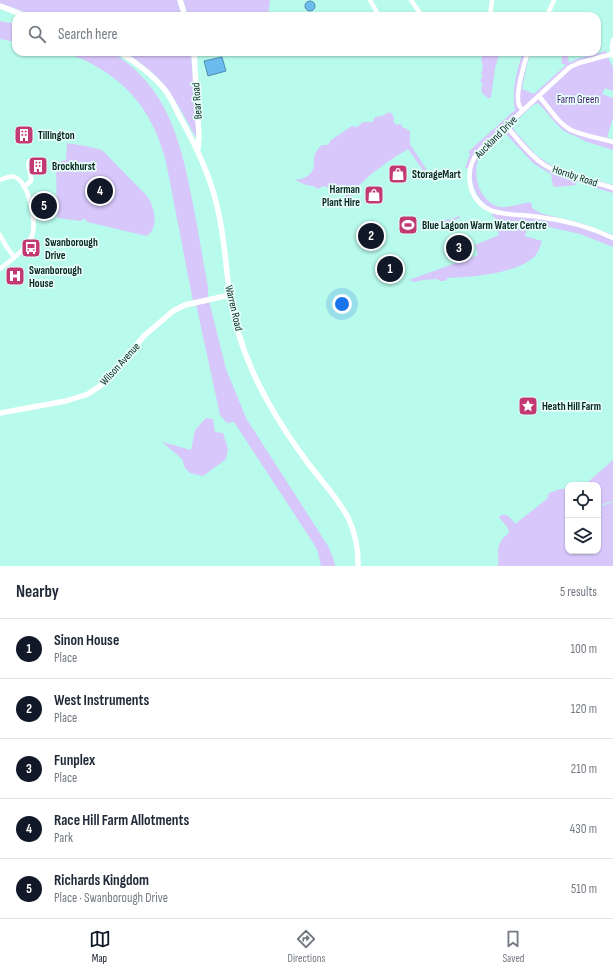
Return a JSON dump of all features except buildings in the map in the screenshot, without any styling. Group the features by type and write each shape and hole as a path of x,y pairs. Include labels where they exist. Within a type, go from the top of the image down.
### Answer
{"street":[{"path":"180,0 184,12"},
{"path":"370,0 377,12"},
{"path":"411,0 419,12"},
{"path":"490,12 492,0"},
{"path":"549,12 554,0"},
{"path":"0,6 16,12"},
{"path":"613,40 613,55"},
{"name":"Auckland Drive","path":"613,55 575,65 480,150 471,164 469,171 473,193 479,202 486,208 494,211 538,216 567,222 613,238"},
{"name":"Warren Road","path":"125,56 163,88 170,97 198,149 211,183 220,218 230,295 243,347 255,377 273,410 302,455 343,508 356,538 358,566"},
{"name":"Bear Road","path":"194,56 199,136 198,149"},
{"path":"523,110 519,104 519,92 527,56"},
{"path":"539,96 554,115 569,129 613,142"},
{"name":"Hornby Road","path":"506,126 531,154 547,166 561,173 613,188"},
{"path":"24,187 31,182 32,178 28,164 29,161 33,159"},
{"path":"0,180 11,176 21,182 33,216 33,230 28,243 0,269"},
{"path":"0,235 14,257"},
{"name":"Wilson Avenue","path":"0,413 66,401 88,394 109,378 144,336 168,314 185,305 230,295"}],"green space":[{"path":"0,0 177,0 181,12 24,12 0,3"},
{"path":"183,0 270,0 268,12 187,12"},
{"path":"0,21 12,23 12,41 0,39"},
{"name":"Farm Green","path":"606,50 613,68 613,91 605,88 602,94 613,98 613,118 607,137 613,140 613,150 584,141 564,131 538,103 533,105 514,123 513,126 514,130 536,155 552,166 613,185 613,193 576,182 576,185 553,186 551,174 534,164 505,133 499,136 482,152 478,159 476,175 481,191 485,198 491,203 502,207 514,206 529,202 532,204 532,208 543,214 581,223 613,235 613,247 580,234 531,223 528,224 525,236 542,241 539,250 533,258 515,268 492,274 448,278 445,281 440,281 437,279 415,282 409,280 478,255 475,245 499,235 494,221 496,218 492,216 494,210 488,207 479,198 472,182 472,169 465,168 470,154 468,152 515,110 514,88 522,56 530,56 522,89 534,94 566,65 561,63 562,56 568,56 569,63 588,56 601,56 601,53"},
{"path":"73,56 118,56 124,60 146,81 158,97 167,114 175,132 186,170 208,287 208,297 226,369 246,418 328,546 335,566 321,566 317,549 234,422 227,423 220,415 196,304 193,301 166,162 160,142 142,107 130,93 117,80 101,69"},
{"path":"131,56 191,56 196,137 174,98 150,70"},
{"path":"482,56 499,56 495,68 491,98 488,98 482,93 481,87 483,86 480,80 483,76 481,74 483,67 481,59"},
{"path":"390,112 394,117 393,121 396,125 401,124 403,128 410,131 410,144 430,175 430,180 408,149 383,165 368,177 360,184 348,200 343,189 339,185 331,189 323,186 318,189 295,180 302,179 310,174 314,165 315,154 322,145 328,145 331,140 352,126 357,127 363,122 373,122 375,117 382,116"},
{"path":"67,143 102,150 147,196 153,207 155,220 153,229 147,236 87,222 85,219 81,221 57,218 56,163 66,160"},
{"path":"459,216 460,218 445,224 444,226 437,229 435,228 435,223"},
{"path":"206,418 213,419 215,432 223,433 228,449 226,459 203,476 190,473 185,468 182,459 162,442 191,450 195,430"},
{"path":"613,460 613,501 601,505 601,482 588,482"},
{"path":"560,489 565,489 565,554 601,554 601,506 613,502 613,566 498,566 500,543 509,533 508,528 499,517 501,515 506,515 515,524 547,499 549,493"}],"water":[{"path":"308,1 312,1 314,2 314,10 308,11 305,8 305,4"},
{"path":"222,57 226,71 208,76 204,61"}],"place":[{"name":"Tillington","path":"24,135"},
{"name":"Brockhurst","path":"38,166"},
{"name":"StorageMart","path":"398,174"},
{"name":"Race Hill Farm Allotments","path":"100,191"},
{"name":"Harman Plant Hire","path":"374,195"},
{"name":"Richards Kingdom","path":"44,206"},
{"name":"Blue Lagoon Warm Water Centre","path":"408,225"},
{"name":"West Instruments","path":"371,236"},
{"name":"Swanborough Drive","path":"31,248"},
{"name":"Funplex","path":"459,248"},
{"name":"Sinon House","path":"390,269"},
{"name":"Swanborough House","path":"15,276"},
{"name":"Heath Hill Farm","path":"528,406"}]}
